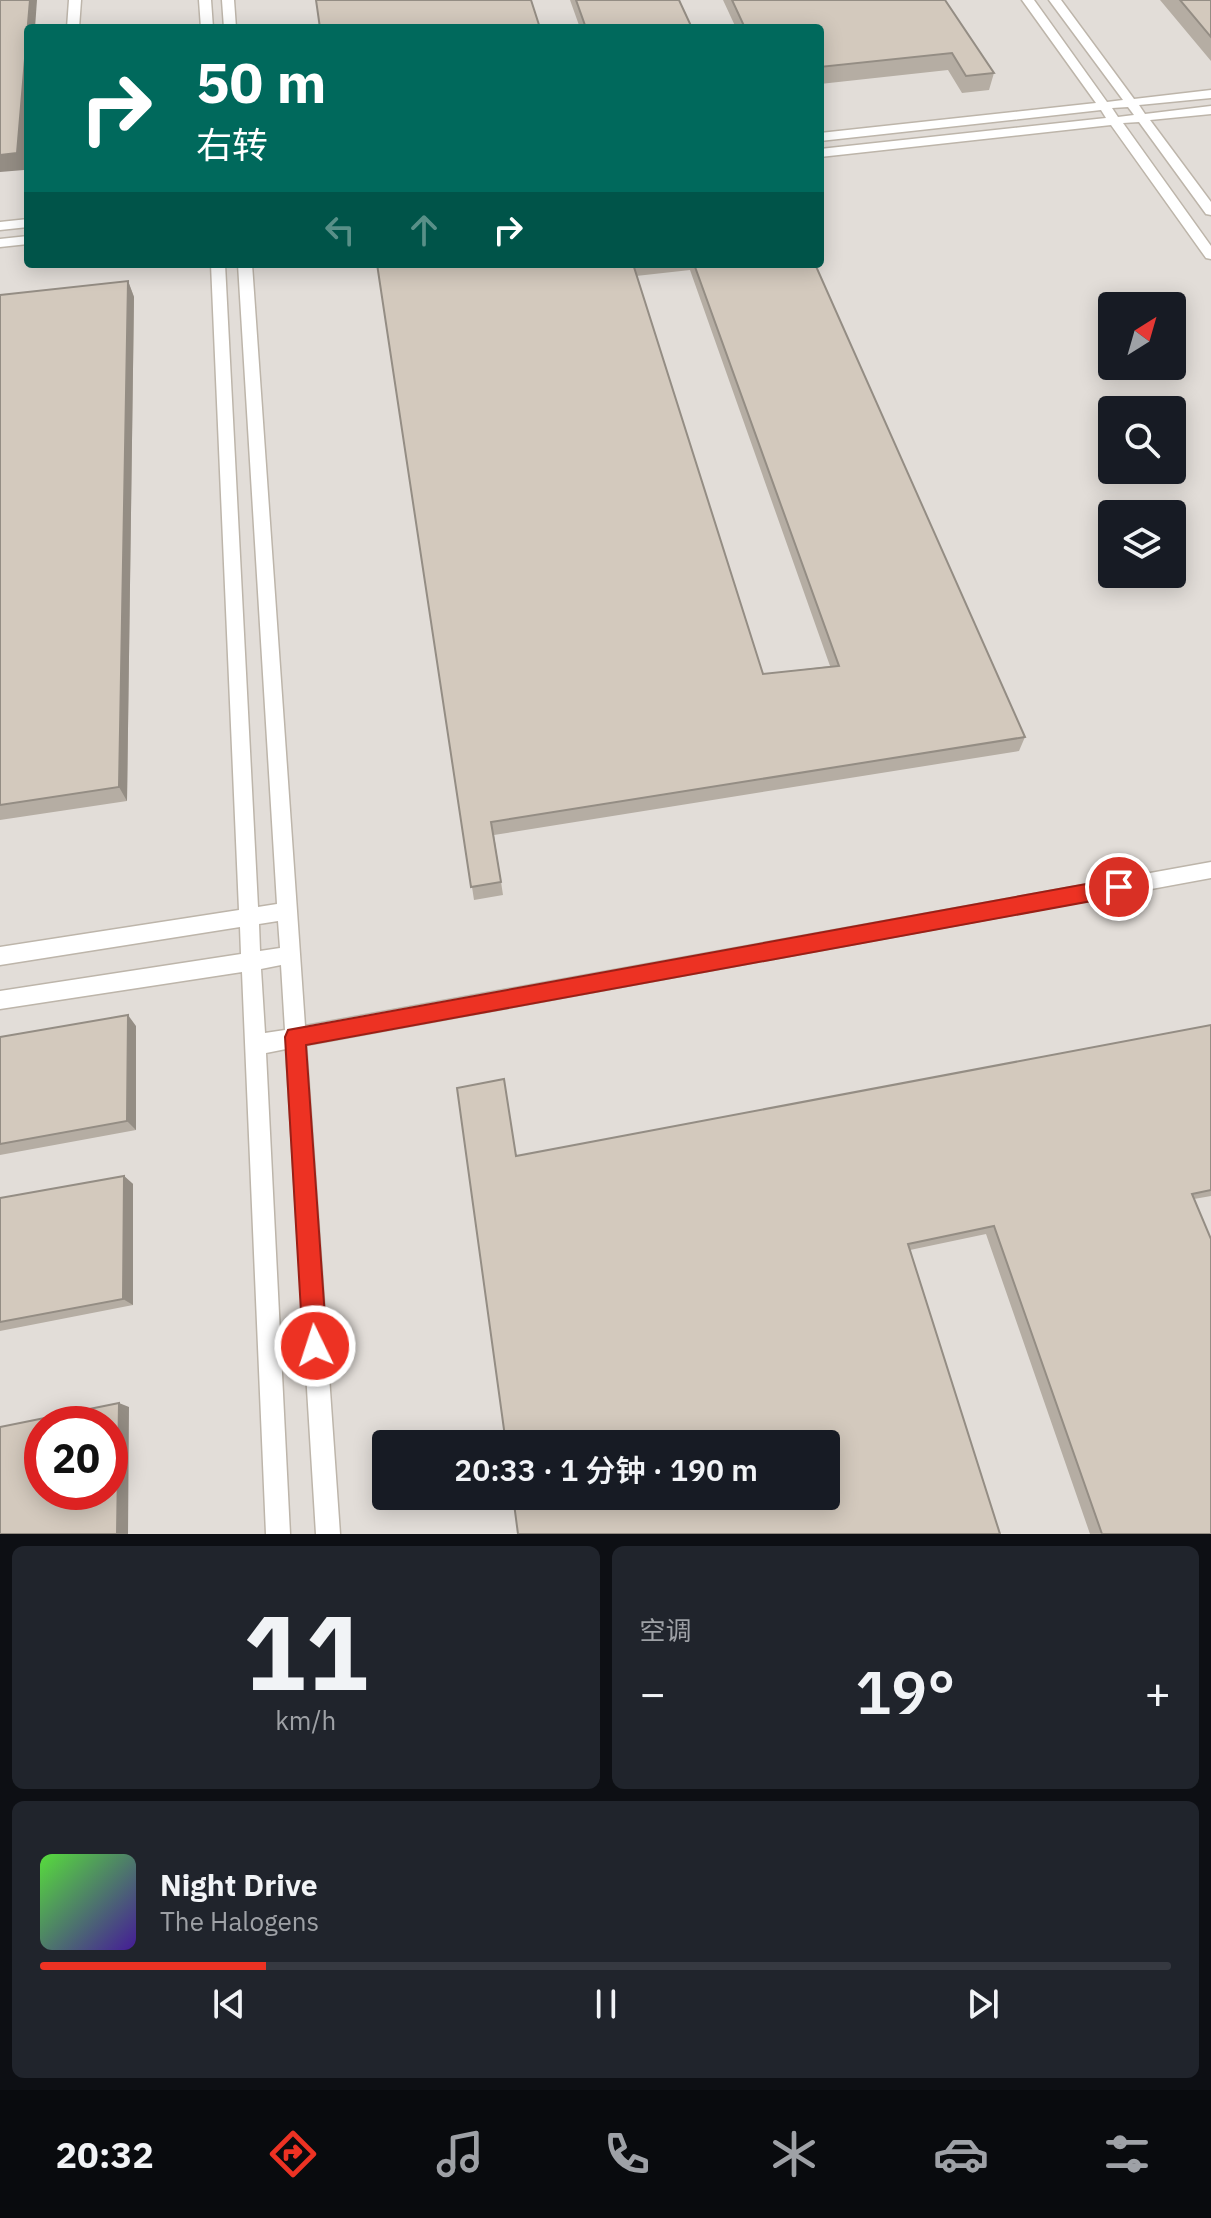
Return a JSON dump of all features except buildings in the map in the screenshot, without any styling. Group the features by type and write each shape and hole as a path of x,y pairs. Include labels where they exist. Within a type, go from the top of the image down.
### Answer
{"lane":[{"path":"73,24 75,0"},
{"path":"205,0 207,24"},
{"path":"228,0 230,24"},
{"path":"1028,0 1211,255"},
{"path":"1055,0 1211,211"},
{"path":"824,137 1211,94"},
{"path":"824,153 1211,110"},
{"path":"0,226 24,223"},
{"path":"0,243 24,240"},
{"path":"218,268 278,1534"},
{"path":"245,268 328,1534"},
{"path":"255,1045 1211,870"},
{"path":"0,956 287,911"},
{"path":"0,1000 290,955"}],"shaded area":[{"path":"0,0 1211,0 1211,1534 0,1534"}],"route":[{"path":"315,1346 296,1037 1119,887"}]}
